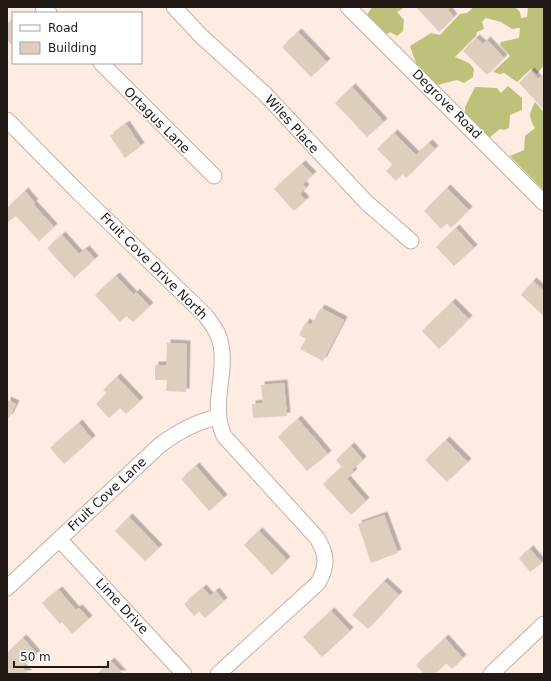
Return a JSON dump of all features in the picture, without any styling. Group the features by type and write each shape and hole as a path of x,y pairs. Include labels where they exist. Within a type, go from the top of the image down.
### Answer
{"street":[{"name":"Wiles Place","path":"174,7 201,36 265,94 367,203 411,241"},
{"name":"Degrove Road","path":"348,7 544,203"},
{"name":"Ortagus Lane","path":"102,64 214,176"},
{"name":"Fruit Cove Drive North","path":"7,120 80,194 207,318 216,330 222,353 218,416 224,436 317,538 323,547 326,563 324,573 315,587 218,674"},
{"name":"Fruit Cove Lane","path":"7,588 160,446 175,434 193,424 218,416"},
{"name":"Lime Drive","path":"59,539 184,674"},
{"path":"494,673 544,624"}],"green space":[{"path":"372,7 405,7 397,12 404,20 403,31 397,36 390,32 387,34 367,15"},
{"path":"474,7 515,7 520,12 521,18 527,17 528,7 544,7 544,65 537,74 531,69 517,82 504,73 500,74 493,72 510,56 500,45 501,42 519,38 520,28 512,29 501,22 486,18 482,22 484,29 477,32 476,36 455,57 469,63 474,69 473,77 464,83 457,80 437,85 417,66 410,46 431,33 440,35 460,14 467,13"},
{"path":"508,86 522,98 522,110 510,115 509,128 504,130 500,129 489,138 465,115 465,107 475,87 497,88 501,93"},
{"path":"535,102 544,112 544,191 510,156 524,150 525,136 535,128 531,121 530,115 531,109"}],"building":[{"path":"416,7 450,7 448,10 454,17 439,32"},
{"path":"12,19 12,45 7,40 7,24"},
{"path":"298,32 327,62 311,77 282,47"},
{"path":"476,38 483,44 487,40 504,58 487,75 463,51"},
{"path":"531,71 538,79 544,74 544,110 519,83"},
{"path":"352,87 384,122 367,137 335,103"},
{"path":"126,124 141,146 125,158 110,136"},
{"path":"394,133 416,155 429,143 435,149 406,178 402,174 396,181 386,171 393,165 377,149"},
{"path":"302,164 313,175 303,184 306,188 300,194 306,200 294,211 274,189"},
{"path":"447,188 469,210 451,228 447,223 441,229 424,211"},
{"path":"25,191 35,203 33,204 54,227 39,241 16,216 7,223 7,208"},
{"path":"456,228 474,248 454,266 436,247"},
{"path":"62,235 79,254 86,249 95,259 74,278 47,248"},
{"path":"116,276 134,295 136,292 150,306 133,322 126,316 120,322 95,295"},
{"path":"533,281 544,291 544,316 521,295"},
{"path":"452,302 469,319 439,349 422,331"},
{"path":"321,308 344,320 323,361 300,349 306,339 299,335 306,322 311,325"},
{"path":"167,343 187,344 186,392 166,391 167,380 155,380 155,365 166,365"},
{"path":"117,377 140,401 126,414 120,408 109,418 96,404 107,393 103,390"},
{"path":"284,383 287,416 253,418 252,404 263,403 261,385"},
{"path":"7,400 16,404 9,418 7,417"},
{"path":"298,419 328,454 307,471 278,437"},
{"path":"79,423 92,439 64,464 50,448"},
{"path":"446,440 468,462 447,482 425,460"},
{"path":"351,446 363,460 352,470 354,472 347,479 366,501 351,515 323,484 342,467 336,460"},
{"path":"196,466 224,498 209,511 181,479"},
{"path":"384,515 398,553 371,563 358,524"},
{"path":"129,517 159,548 145,561 115,531"},
{"path":"259,531 287,560 272,575 244,545"},
{"path":"530,549 542,563 530,572 519,558"},
{"path":"384,581 399,595 368,629 352,615"},
{"path":"203,588 210,596 216,591 224,601 205,618 199,611 194,616 184,604"},
{"path":"59,590 76,610 79,608 89,619 72,634 62,622 60,624 42,603"},
{"path":"331,611 350,631 322,657 303,637"},
{"path":"23,638 37,654 22,667 29,674 7,674 7,653"},
{"path":"445,638 463,658 452,669 446,663 435,674 424,674 416,665"},
{"path":"111,661 123,674 97,674"}]}
